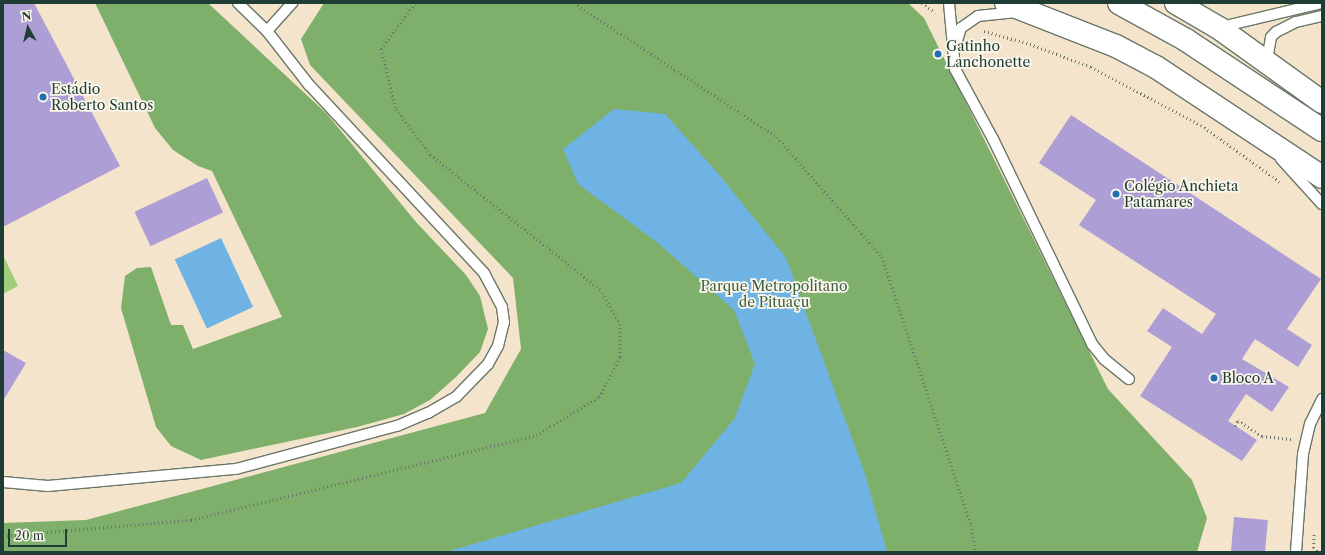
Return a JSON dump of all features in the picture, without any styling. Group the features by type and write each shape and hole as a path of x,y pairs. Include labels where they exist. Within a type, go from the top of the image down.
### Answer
{"main road":[{"path":"1006,3 1116,46 1156,67 1322,177"},
{"path":"1119,3 1186,40 1322,130"},
{"path":"1176,3 1219,28 1267,60 1322,102"}],"lane":[{"path":"3,482 48,486 236,469 396,426 428,413 456,397 488,364 498,346 504,322 502,307 484,273 309,84 268,31 238,3"},
{"path":"268,31 292,3"},
{"path":"949,3 952,20 955,69 993,139 1092,344 1104,359 1129,379"},
{"path":"1219,28 1322,3"},
{"path":"953,52 961,28 978,16 990,13 1029,12"},
{"path":"1267,60 1271,37 1276,32 1296,22 1322,16"},
{"path":"1260,135 1322,204"},
{"path":"1296,552 1303,454 1310,424 1322,399"}],"path":[{"path":"3,536 191,520 536,435 599,396 620,357 620,325 600,290 430,155 395,108 381,48 415,3"},
{"path":"574,3 777,137 882,257 971,525 976,552"},
{"path":"922,3 952,20"},
{"path":"966,25 1091,67 1201,125 1284,185"},
{"path":"1235,426 1238,420 1262,436 1294,439 1294,446"},
{"path":"1314,546 1318,552"}],"green space":[{"path":"95,3 208,3 327,114 416,222 466,275 480,296 488,329 480,352 456,377 430,400 404,414 357,427 201,460 171,446 156,427 121,308 125,276 137,268 151,267 171,325 183,325 193,349 282,317 212,171 198,166 173,150 155,128"},
{"name":"Parque Metropolitano de Pituaçu","path":"324,3 908,3 924,18 1108,389 1192,480 1207,518 1197,552 3,552 3,523 86,520 485,413 521,349 513,278 310,65 301,39"},
{"path":"3,255 18,286 3,294"}],"water":[{"path":"614,109 665,114 721,177 786,258 865,474 887,552 446,552 681,483 735,418 755,364 734,310 658,243 578,184 563,149"},
{"path":"221,238 253,307 207,328 175,260"}],"building":[{"name":"Estádio Roberto Santos","path":"3,3 34,3 120,166 3,227"},
{"name":"Colégio Anchieta Patamares","path":"1071,115 1321,279 1287,329 1312,345 1298,367 1255,339 1242,359 1289,387 1272,412 1246,394 1228,421 1257,440 1242,461 1140,396 1172,347 1147,331 1163,308 1202,334 1216,314 1079,225 1096,200 1039,163"},
{"path":"207,178 223,212 151,246 134,212"},
{"path":"3,350 26,363 3,401"},
{"path":"1234,517 1268,520 1265,552 1231,552"}],"place":[{"name":"Gatinho Lanchonette","path":"938,54"},
{"name":"Estádio Roberto Santos","path":"43,97"},
{"name":"Colégio Anchieta Patamares","path":"1116,194"},
{"name":"Bloco A","path":"1214,378"}]}
